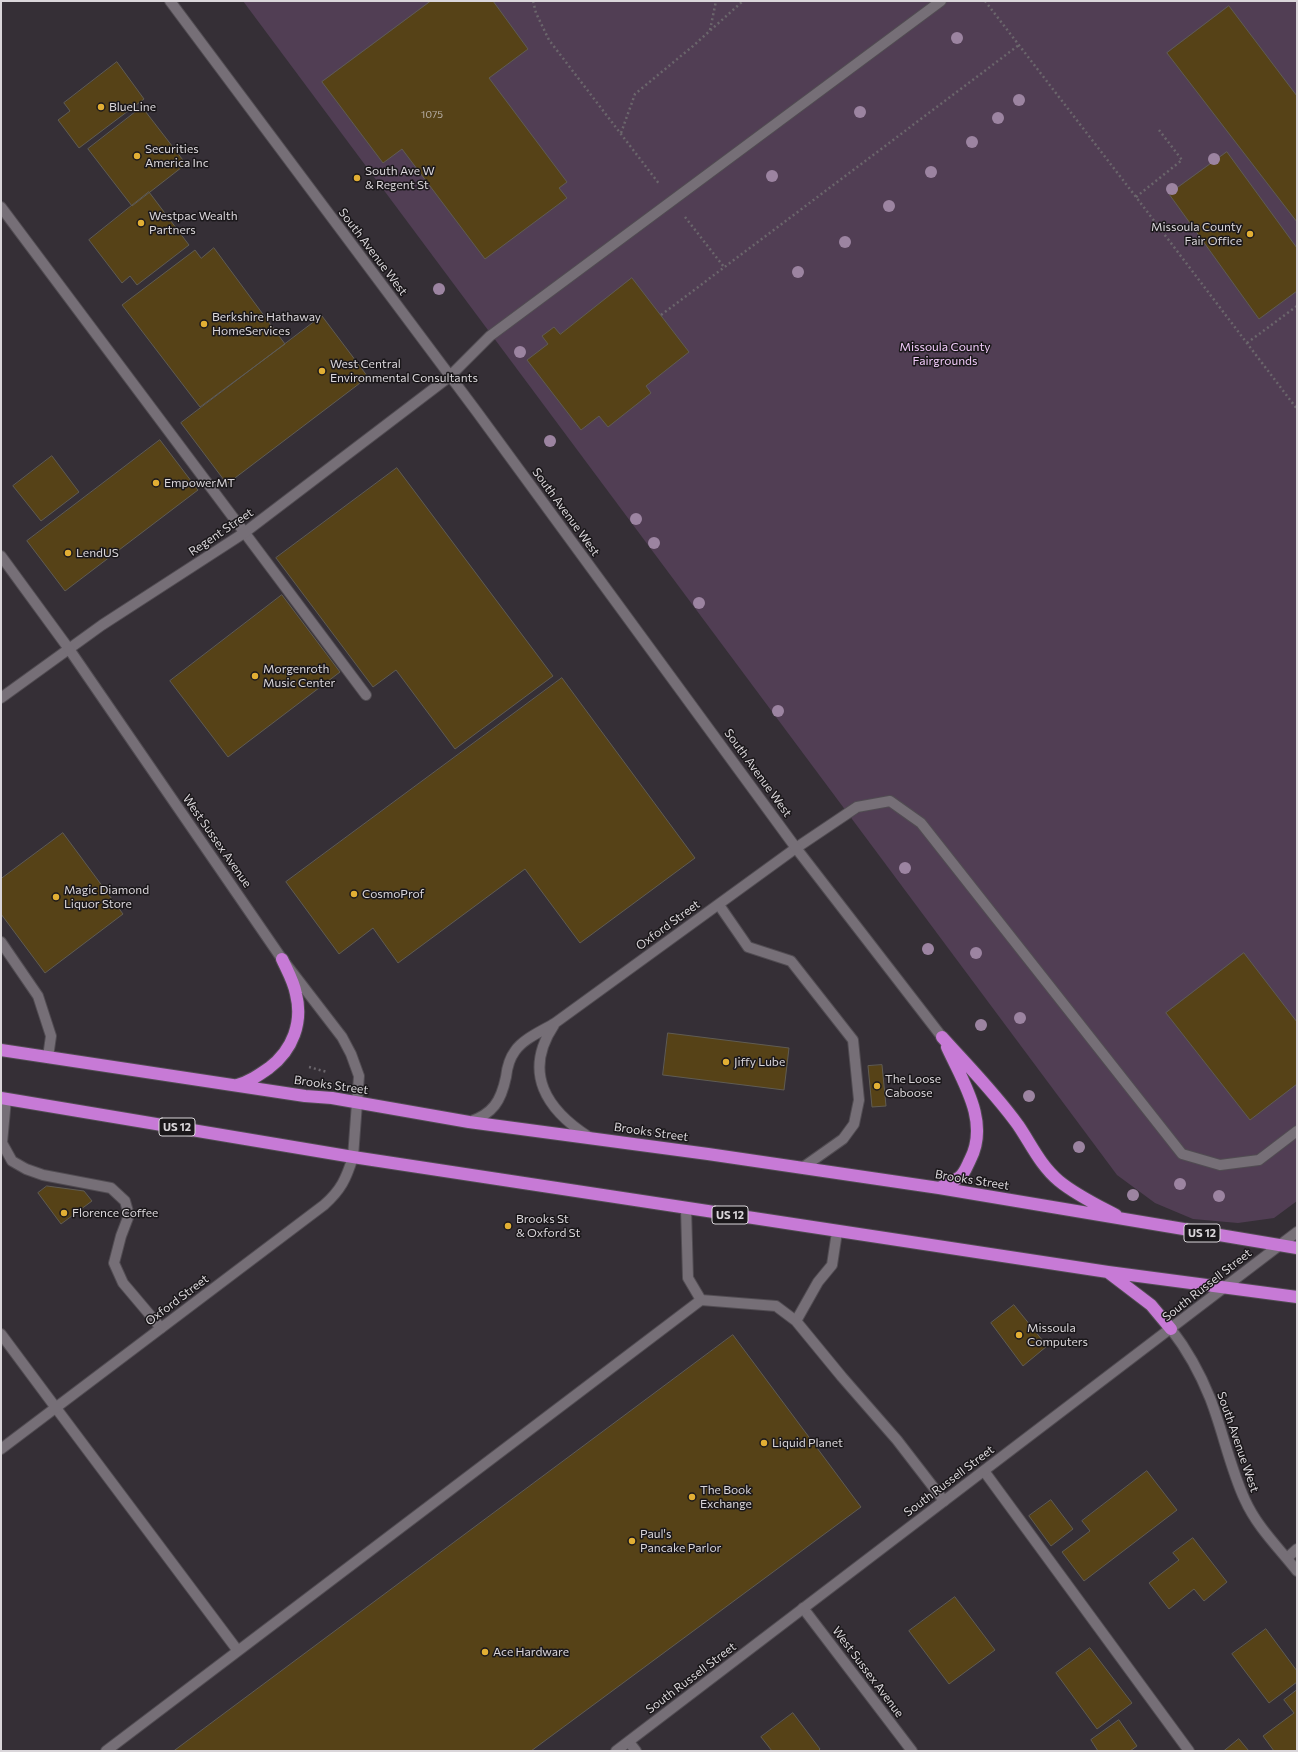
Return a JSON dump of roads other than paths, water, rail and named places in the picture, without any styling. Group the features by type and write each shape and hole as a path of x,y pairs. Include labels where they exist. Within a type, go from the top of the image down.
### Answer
{"highway":[{"path":"234,1086 258,1076 280,1059 289,1048 294,1037 298,1016 296,993 282,959"},
{"path":"939,1188 959,1178 966,1168 976,1148 977,1120 971,1099 942,1037"},
{"path":"942,1037 990,1089 1018,1126 1039,1160 1058,1180 1075,1193 1126,1220"},
{"name":"Brooks Street","path":"1,1050 234,1086 305,1096 332,1098 469,1122 939,1188 1297,1248"},
{"name":"US 12","path":"3,1099 288,1145 353,1158 1108,1272 1297,1297"},
{"path":"1108,1272 1151,1305 1171,1329"}],"street":[{"name":"South Avenue West","path":"170,1 449,377 477,412 796,848 942,1037"},
{"name":"Regent Street","path":"1,698 102,625 244,534 449,377 490,336 941,1"},
{"path":"1,207 244,534 366,695"},
{"name":"West Sussex Avenue","path":"1,556 69,649 282,959 342,1037 351,1054 359,1076 353,1158"},
{"name":"Oxford Street","path":"469,1122 481,1118 489,1113 495,1105 503,1091 508,1065 519,1046 555,1023 796,848 857,807 890,802 921,822 1182,1154 1220,1165 1259,1160 1297,1131"},
{"path":"719,905 748,947 791,961 853,1040 860,1100 854,1124 843,1139 802,1168"},
{"path":"1,942 38,996 51,1036 48,1057"},
{"name":"Oxford Street","path":"555,1023 549,1032 539,1063 542,1086 551,1104 557,1111 575,1128 590,1138"},
{"path":"3,1099 2,1143 12,1161 26,1169 43,1175 111,1188 125,1201 129,1214 121,1236 114,1264 123,1283 161,1328"},
{"name":"Oxford Street","path":"1,1449 335,1195 343,1185 353,1158"},
{"path":"686,1208 688,1278 701,1300"},
{"path":"796,1321 818,1282 832,1265 837,1232"},
{"name":"South Russell Street","path":"616,1751 1297,1232"},
{"path":"106,1751 701,1300 776,1306 796,1321 897,1440 944,1501"},
{"name":"South Avenue West","path":"1171,1329 1188,1352 1201,1377 1245,1500 1261,1527 1297,1571"},
{"path":"1,1334 238,1651"},
{"path":"984,1471 1189,1751"},
{"path":"1287,1558 1297,1549"},
{"name":"West Sussex Avenue","path":"803,1608 912,1751"},
{"path":"629,1742 636,1751"}],"place":[{"name":"BlueLine","path":"101,107"},
{"name":"Securities America Inc","path":"137,156"},
{"name":"South Ave W & Regent St","path":"357,178"},
{"name":"Westpac Wealth Partners","path":"141,223"},
{"name":"Missoula County Fair Office","path":"1250,234"},
{"name":"Berkshire Hathaway HomeServices","path":"204,324"},
{"name":"West Central Environmental Consultants","path":"322,371"},
{"name":"EmpowerMT","path":"156,483"},
{"name":"LendUS","path":"68,553"},
{"name":"Morgenroth Music Center","path":"255,676"},
{"name":"CosmoProf","path":"354,894"},
{"name":"Magic Diamond Liquor Store","path":"56,897"},
{"name":"Jiffy Lube","path":"726,1062"},
{"name":"The Loose Caboose","path":"877,1086"},
{"name":"Florence Coffee","path":"64,1213"},
{"name":"Brooks St & Oxford St","path":"508,1226"},
{"name":"Missoula Computers","path":"1019,1335"},
{"name":"Liquid Planet","path":"764,1443"},
{"name":"The Book Exchange","path":"692,1497"},
{"name":"Paul's Pancake Parlor","path":"632,1541"},
{"name":"Ace Hardware","path":"485,1652"}],"park label":[{"name":"Missoula County Fairgrounds","path":"945,354"}]}
